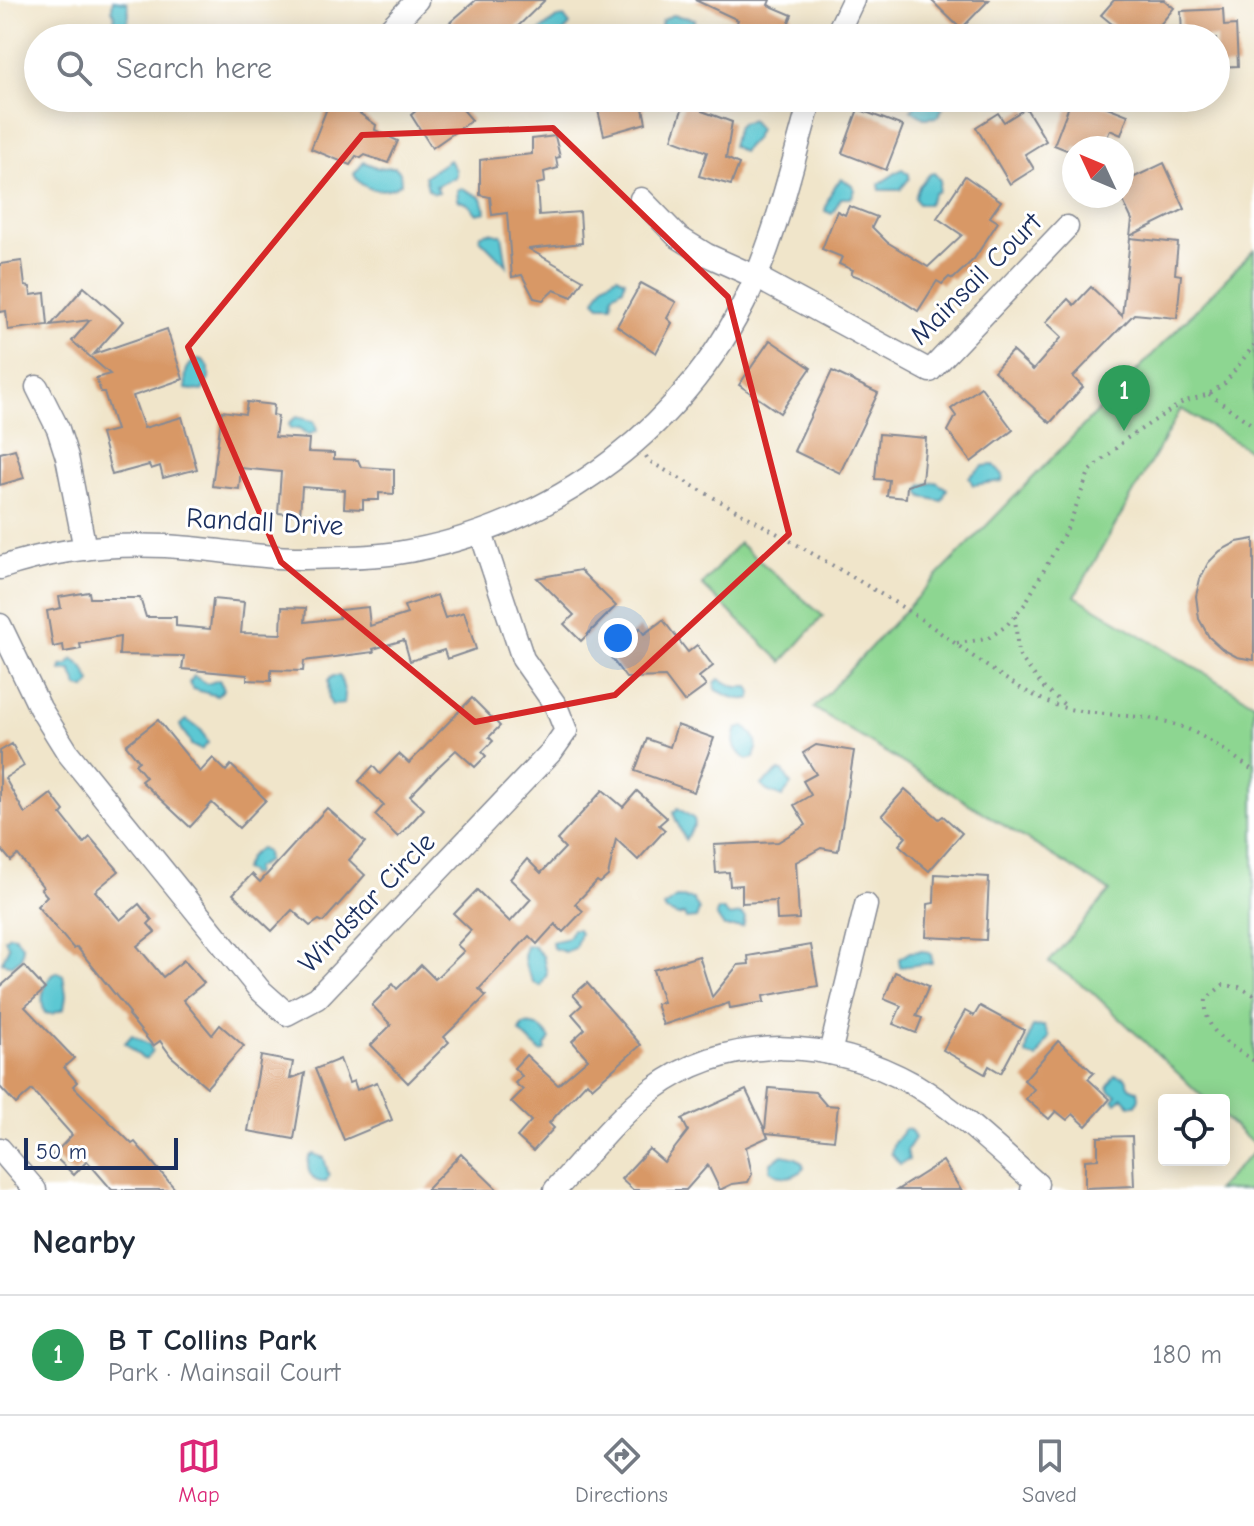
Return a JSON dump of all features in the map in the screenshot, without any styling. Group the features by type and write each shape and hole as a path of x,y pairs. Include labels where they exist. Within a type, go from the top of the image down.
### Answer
{"street":[{"path":"394,24 417,0"},
{"path":"842,24 853,0"},
{"name":"Randall Drive","path":"0,568 85,549 139,545 297,558 380,555 442,544 481,533 570,491 635,442 670,408 701,371 729,330 756,277 807,112"},
{"path":"641,199 678,237 707,255 756,277"},
{"name":"Mainsail Court","path":"756,277 930,371 1067,227"},
{"path":"37,387 58,429 67,457 85,549"},
{"name":"Windstar Circle","path":"0,625 40,708 68,753 259,989 287,1014 317,998 552,751 566,731 556,706 523,659 481,533"},
{"path":"830,1053 866,905"},
{"path":"555,1190 649,1093 686,1069 713,1058 757,1048 801,1048 830,1053 884,1071 915,1086 958,1114 1037,1184 1032,1190"},
{"path":"0,1149 35,1190"}],"path":[{"path":"957,643 987,639 1015,616 1037,587 1052,559 1089,472 1111,450 1183,402 1209,394 1225,383 1254,345"},
{"path":"1209,394 1254,426"},
{"path":"635,442 649,461 903,608 1018,687 1068,708 1161,720 1184,727 1254,771"},
{"path":"1015,616 1018,654 1044,688 1068,708"},
{"path":"1254,995 1239,987 1223,985 1206,999 1204,1015 1215,1032 1254,1061"}],"highlighted area":[{"path":"553,128 728,297 789,534 615,695 475,722 281,562 188,347 362,135"}],"green space":[{"path":"1254,250 1254,453 1181,409 1075,596 1254,703 1254,1145 1230,1123 1230,1094 1200,1094 1091,991 1049,962 1110,891 814,708 921,593"},
{"path":"739,543 823,616 782,662 702,585"},
{"path":"1254,1151 1254,1190 1216,1190"}],"water":[{"path":"113,0 127,2 129,15 126,24 113,24 115,16"},
{"path":"672,15 695,19 694,24 661,24"},
{"path":"564,17 569,24 549,24"},
{"path":"914,112 940,112 937,117 924,118"},
{"path":"751,120 759,129 742,152 732,146 737,127"},
{"path":"449,160 456,170 456,177 436,186 439,192 434,193 428,189 425,176"},
{"path":"364,162 378,168 395,167 400,172 401,183 382,190 362,185 354,174"},
{"path":"902,169 909,174 909,179 900,190 880,190 879,184"},
{"path":"934,173 940,180 938,191 928,204 918,204 915,198 919,186"},
{"path":"841,179 855,190 851,198 841,198 832,214 825,211 826,206 832,190"},
{"path":"462,188 482,198 486,212 477,214 468,204 458,200 457,190"},
{"path":"490,232 502,235 507,266 480,239 481,234"},
{"path":"617,276 625,280 623,288 613,294 612,305 600,305 595,300 604,284"},
{"path":"197,359 203,360 209,368 209,379 202,391 186,389 186,372"},
{"path":"296,417 314,421 317,431 308,435 299,428 290,429 289,423"},
{"path":"994,465 1003,475 1002,481 973,485 969,477 983,466"},
{"path":"936,482 947,489 942,501 923,497 919,492 922,485"},
{"path":"73,659 83,667 91,682 86,689 78,687 71,670 61,671 61,666 68,665"},
{"path":"194,676 207,684 219,680 224,689 217,696 193,689 189,683"},
{"path":"340,676 345,694 344,704 332,705 329,700 328,680"},
{"path":"719,679 736,687 749,687 751,698 728,696 715,689"},
{"path":"187,720 202,731 208,743 201,750 191,745 181,728 180,725"},
{"path":"744,727 752,734 756,744 754,758 747,760 734,743 737,729"},
{"path":"783,771 791,785 782,797 761,785"},
{"path":"678,808 694,819 695,824 685,840 673,813"},
{"path":"260,848 266,852 267,861 255,868 254,876 250,876 243,870 249,857"},
{"path":"676,898 693,899 699,910 696,918 686,919 684,914 678,916 666,911 664,907"},
{"path":"718,910 724,910 729,916 741,914 745,918 743,927 724,927 716,915"},
{"path":"572,929 578,929 580,933 575,948 565,952 553,948 552,942 567,938"},
{"path":"9,935 15,936 23,947 21,958 12,965 2,962 9,947 5,939"},
{"path":"526,946 533,946 543,956 547,974 541,986 534,983 526,966"},
{"path":"910,952 931,954 932,963 900,967 899,959"},
{"path":"57,972 63,975 66,995 64,1009 52,1014 45,1013 44,990"},
{"path":"523,1025 535,1026 545,1032 550,1039 546,1050 541,1052 520,1032"},
{"path":"1044,1026 1049,1037 1037,1058 1026,1055 1033,1027"},
{"path":"132,1035 150,1045 152,1051 147,1059 125,1043"},
{"path":"1115,1075 1125,1077 1130,1087 1138,1091 1136,1105 1130,1105 1123,1097 1116,1103 1113,1100 1117,1095 1108,1086"},
{"path":"905,1129 910,1130 915,1138 907,1150 909,1160 900,1164 891,1153 894,1143"},
{"path":"313,1154 324,1158 329,1176 325,1182 316,1180 309,1171 309,1157"},
{"path":"782,1155 799,1160 804,1168 792,1176 774,1173 770,1170 771,1162"}],"building":[{"path":"476,0 545,0 520,24 448,24"},
{"path":"695,0 770,0 768,5 792,15 788,24 736,24 738,20"},
{"path":"931,0 989,0 966,24 956,24"},
{"path":"1114,0 1164,0 1174,8 1161,24 1112,24 1101,15"},
{"path":"1223,9 1224,24 1181,24 1181,11"},
{"path":"1236,25 1238,66 1230,66 1230,26"},
{"path":"326,112 358,112 376,125 375,130 398,141 388,163 365,155 361,158 356,156 350,165 311,149"},
{"path":"415,112 465,112 472,120 432,148 411,115"},
{"path":"598,112 644,112 646,123 604,135"},
{"path":"681,112 705,112 732,122 726,158 739,164 731,185 699,176 707,152 672,139"},
{"path":"857,112 866,112 903,126 886,170 842,153"},
{"path":"1020,112 1028,112 1046,141 1025,154 1034,169 1010,184 976,127 998,113 1004,122"},
{"path":"1067,112 1120,112 1128,115 1121,135 1110,130 1108,136 1062,136 1062,148 1054,145"},
{"path":"555,136 560,157 556,158 558,168 544,172 545,182 537,184 539,215 580,212 582,243 529,249 583,280 572,297 554,290 543,300 534,298 522,275 512,277 507,213 492,215 490,197 480,195 480,160 532,154 532,139"},
{"path":"1164,163 1185,209 1130,236 1132,220 1126,208 1134,208 1134,177"},
{"path":"965,176 1001,201 990,217 998,222 974,259 953,279 949,277 942,284 937,281 918,311 874,283 851,274 853,270 839,264 842,257 822,249 837,211 845,215 849,206 877,217 872,227 887,242 928,267 962,235 937,218"},
{"path":"1130,238 1178,243 1175,274 1181,275 1177,318 1134,314 1073,377 1083,387 1050,423 994,371 1012,351 1033,370 1062,337 1046,322 1068,299 1074,305 1091,287 1122,316"},
{"path":"22,261 25,286 30,287 31,295 45,293 48,325 8,330 6,311 0,312 0,264"},
{"path":"641,283 676,302 667,318 672,323 656,353 617,326"},
{"path":"84,287 123,321 94,354 167,329 183,379 133,396 144,428 182,417 197,469 163,478 160,466 151,469 149,465 112,475 101,434 116,430 104,392 101,392 96,378 110,374 72,341 90,320 51,325"},
{"path":"770,340 811,368 780,413 739,385"},
{"path":"832,371 878,393 840,473 794,451"},
{"path":"981,387 1013,430 971,462 948,431 956,416 951,409"},
{"path":"247,402 274,405 273,415 278,416 275,437 309,439 308,452 334,453 334,459 358,460 361,467 394,469 394,494 379,493 379,500 363,500 363,509 344,508 345,490 302,487 300,515 278,513 281,472 241,468 239,489 212,486 222,411 245,414"},
{"path":"879,434 926,438 922,481 907,486 906,498 887,496 889,480 875,479"},
{"path":"15,449 24,478 0,485 0,453"},
{"path":"1254,539 1254,660 1237,657 1209,637 1199,619 1196,596 1208,563 1220,551 1237,542"},
{"path":"580,570 616,606 581,641 564,624 574,615 537,578"},
{"path":"89,592 90,598 140,598 146,617 176,617 176,626 210,629 213,599 244,602 241,633 281,634 282,607 306,608 305,622 339,618 340,610 368,607 370,626 407,614 404,606 437,595 445,618 464,612 476,649 447,659 444,650 410,661 404,640 373,649 374,652 304,661 303,671 271,670 271,681 247,680 247,675 182,669 184,656 119,655 120,637 80,644 81,649 64,652 63,645 53,647 47,611 61,608 59,597"},
{"path":"663,620 688,652 697,645 713,666 699,677 706,686 684,702 665,677 626,678 607,652 640,628 644,634"},
{"path":"472,698 500,726 489,737 493,741 482,752 486,756 475,767 456,750 410,796 424,809 398,837 375,815 384,805 359,781 373,766 380,774 399,754 409,763"},
{"path":"158,720 200,772 213,758 226,771 231,765 266,800 239,828 212,803 190,827 141,781 146,777 135,764 139,761 126,745"},
{"path":"677,725 714,738 694,792 635,771 647,739 670,747"},
{"path":"12,744 24,766 5,778 25,814 51,794 64,811 61,814 84,843 90,837 119,871 95,891 120,920 139,904 152,920 148,924 155,932 137,946 163,977 184,960 204,983 183,1000 212,1035 220,1025 244,1046 207,1087 171,1056 160,1041 153,1046 77,947 74,949 37,906 47,896 41,889 43,887 18,855 11,861 0,848 0,751"},
{"path":"816,745 854,751 838,851 821,848 796,862 799,919 777,920 776,901 742,903 742,885 730,886 729,872 716,873 714,845 778,842 806,825 794,805 811,795 803,781 816,774 803,753"},
{"path":"905,789 939,819 943,816 962,833 929,871 899,845 906,837 882,815"},
{"path":"603,790 623,807 637,791 667,818 659,825 665,830 638,860 616,839 608,876 600,883 597,881 575,904 583,911 563,932 555,924 537,944 529,936 479,989 486,996 444,1037 449,1042 408,1083 371,1045 391,1025 372,1005 393,984 397,989 421,965 435,979 464,951 457,945 471,930 454,914 477,890 510,922 531,899 510,879 527,859 541,873 565,848 557,840"},
{"path":"327,808 365,842 349,860 365,875 323,922 319,920 310,926 292,910 272,931 233,894 252,874 260,882"},
{"path":"935,874 989,877 986,940 926,937 928,904 934,903"},
{"path":"811,945 818,986 763,996 764,1002 730,1008 729,1003 663,1025 656,1004 663,1002 653,970 699,956 712,997 738,965 749,964 748,956"},
{"path":"24,966 45,989 25,1007 74,1058 64,1067 77,1082 73,1086 132,1144 135,1142 176,1190 112,1190 87,1161 74,1175 53,1155 72,1135 32,1090 16,1104 0,1087 0,987"},
{"path":"895,972 929,986 916,1016 922,1018 916,1033 893,1024 901,1006 884,999"},
{"path":"587,983 641,1045 592,1088 587,1082 549,1123 554,1128 533,1151 517,1137 531,1121 511,1102 523,1090 515,1083 522,1076 514,1068 526,1055 558,1085 588,1059 572,1041 585,1029 572,1014 582,1005 573,995"},
{"path":"980,1006 1024,1030 1001,1073 989,1066 985,1074 943,1050 965,1011 974,1016"},
{"path":"1058,1041 1094,1073 1088,1079 1110,1099 1086,1126 1073,1114 1067,1120 1056,1111 1049,1119 1026,1099 1034,1089 1024,1080"},
{"path":"261,1056 293,1062 290,1079 305,1073 294,1139 248,1131"},
{"path":"340,1059 349,1083 354,1081 357,1090 377,1082 392,1120 344,1140 315,1069"},
{"path":"769,1088 815,1092 826,1105 838,1106 834,1140 766,1133 768,1137 746,1147 752,1174 748,1182 732,1184 720,1190 708,1165 686,1190 633,1190 621,1179 649,1149 664,1162 688,1131 682,1119 746,1090 765,1130"},
{"path":"1132,1136 1134,1186 1085,1188 1085,1160 1098,1159 1098,1137"},
{"path":"461,1154 498,1190 426,1190"},
{"path":"943,1161 961,1190 897,1190"}],"place":[{"name":"B T Collins Park","path":"1124,431"}]}
